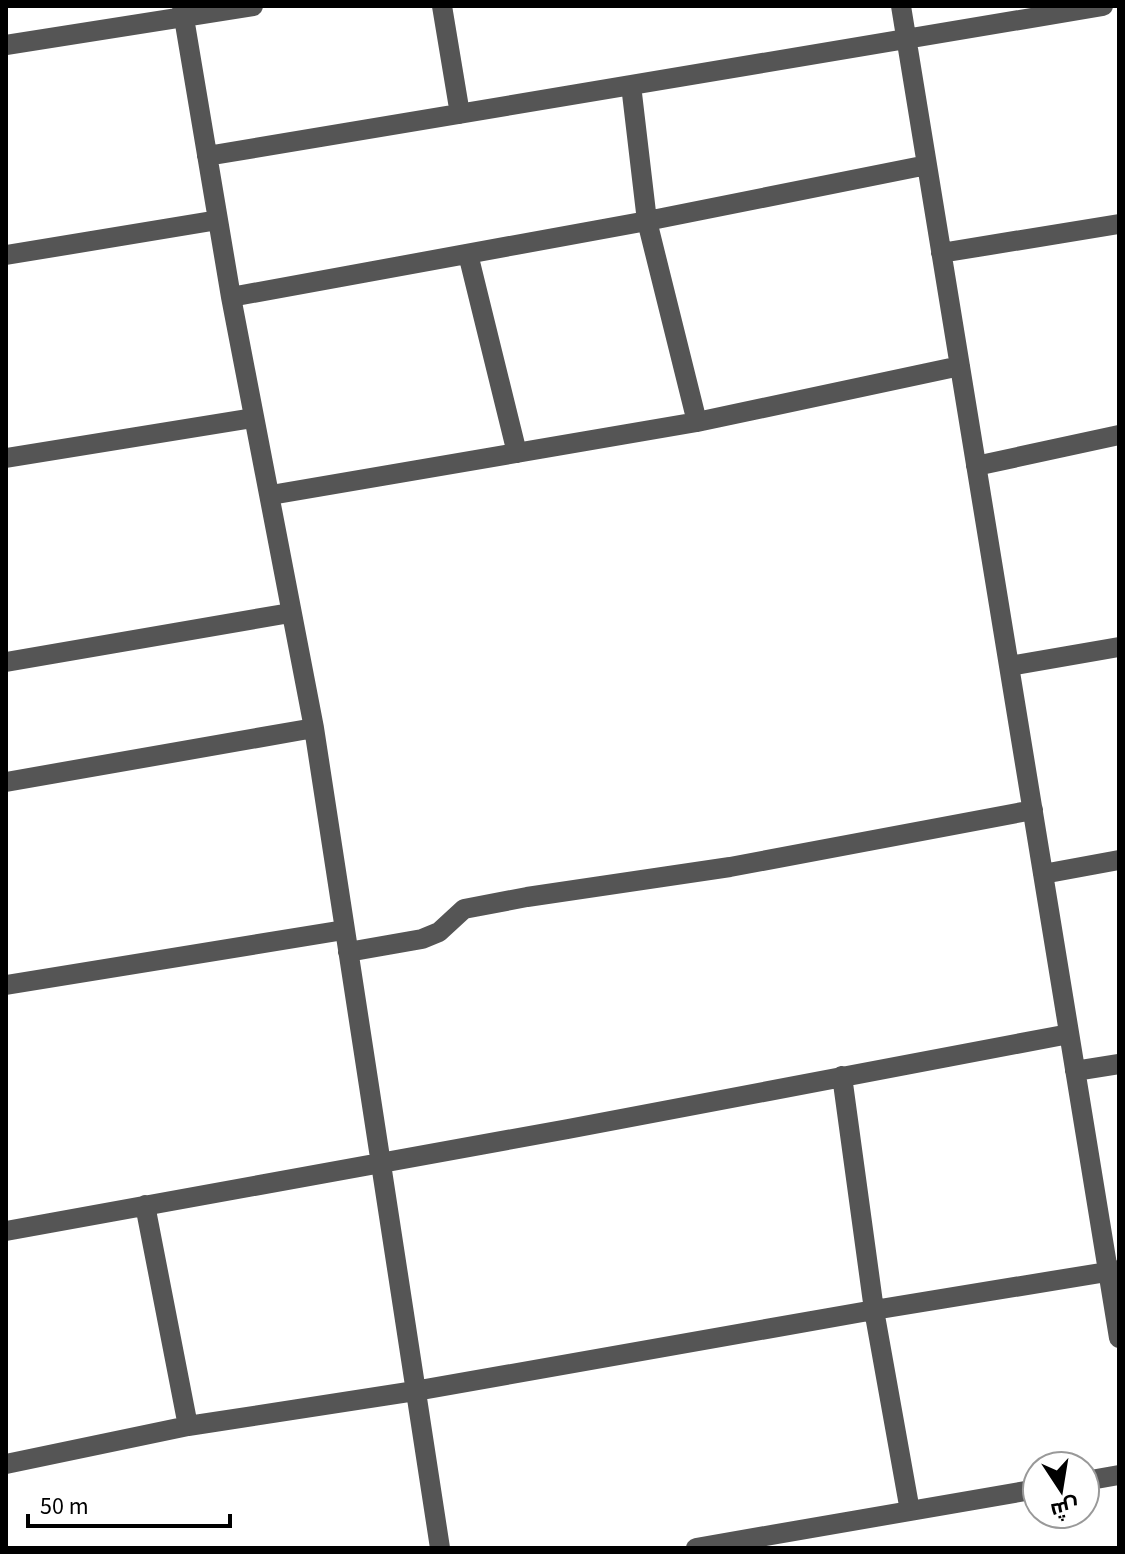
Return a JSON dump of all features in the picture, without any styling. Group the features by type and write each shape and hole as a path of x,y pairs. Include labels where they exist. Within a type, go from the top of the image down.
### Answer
{"street":[{"path":"6,45 183,12 253,6"},
{"path":"442,6 460,114"},
{"path":"901,6 1075,1071 1114,1271 1119,1338"},
{"path":"207,156 1103,6"},
{"path":"183,12 253,418 271,495 290,613 314,728 440,1548"},
{"path":"631,85 647,221 697,422"},
{"path":"231,297 647,221 927,165"},
{"path":"6,255 218,220"},
{"path":"941,253 1119,224"},
{"path":"468,254 517,453"},
{"path":"271,495 697,422 960,366"},
{"path":"6,458 253,418"},
{"path":"976,466 1119,435"},
{"path":"6,662 290,613"},
{"path":"1009,666 1119,647"},
{"path":"6,782 314,728"},
{"path":"348,952 422,939 439,932 464,909 730,867 1033,810"},
{"path":"1043,874 1119,860"},
{"path":"6,985 344,930"},
{"path":"6,1231 1069,1034"},
{"path":"1075,1071 1119,1064"},
{"path":"842,1076 874,1310 910,1511"},
{"path":"145,1205 188,1426"},
{"path":"6,1464 188,1426 415,1391 1114,1271"},
{"path":"696,1548 1021,1492"}]}
